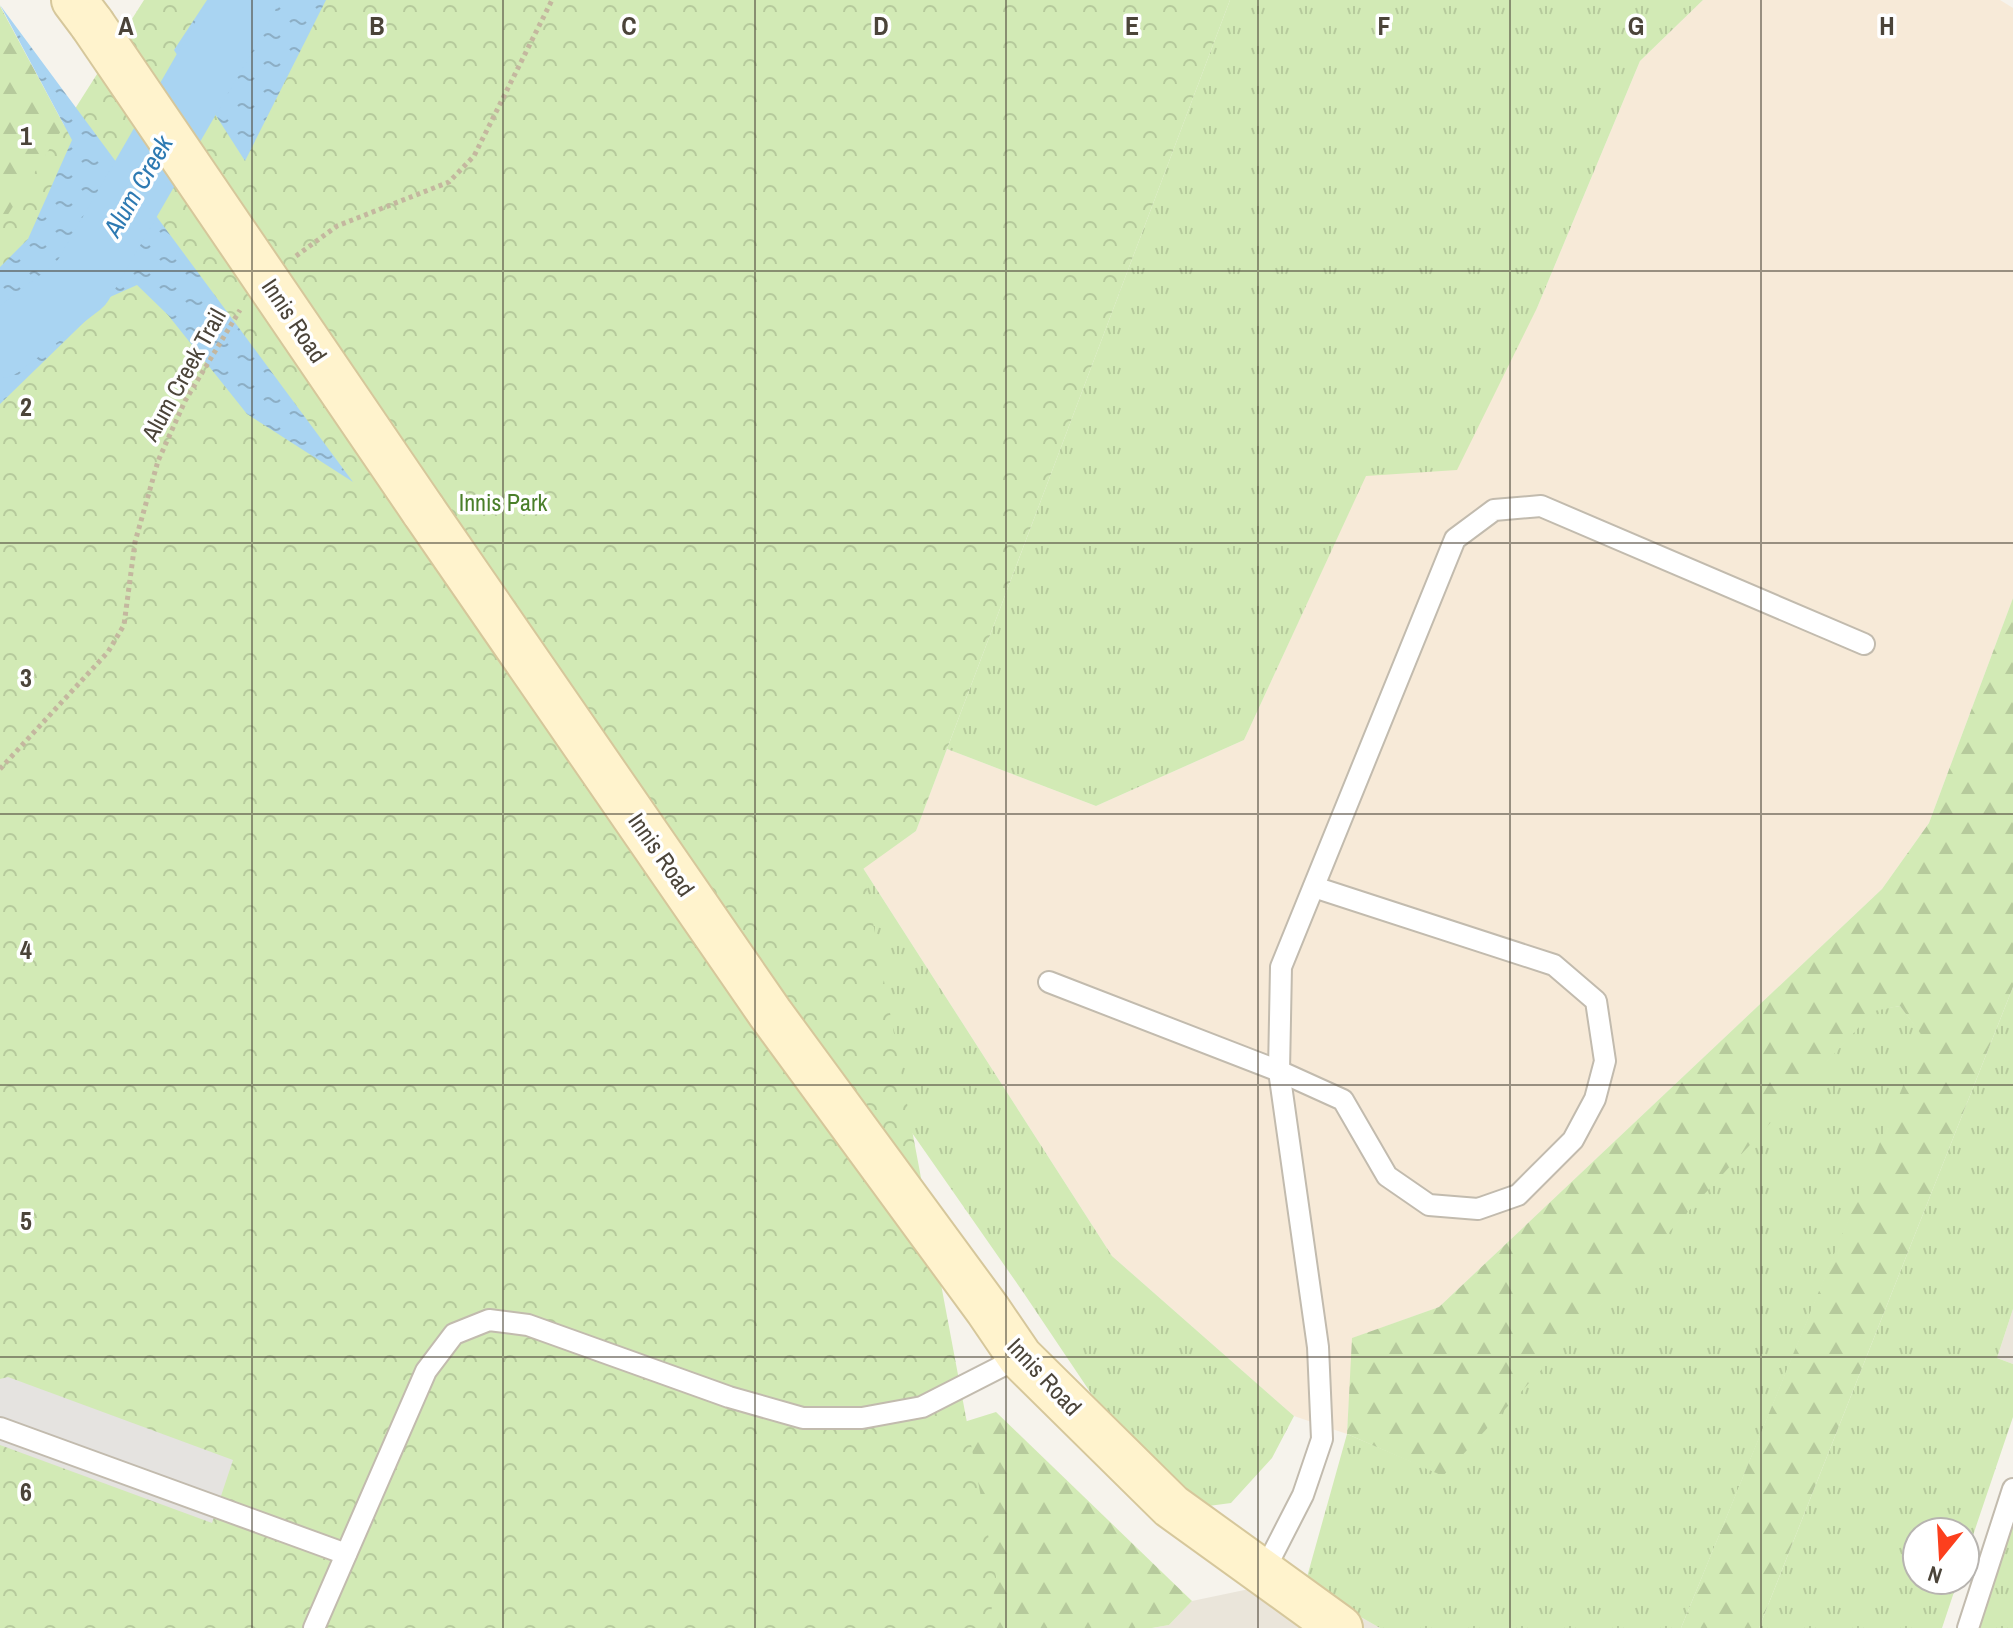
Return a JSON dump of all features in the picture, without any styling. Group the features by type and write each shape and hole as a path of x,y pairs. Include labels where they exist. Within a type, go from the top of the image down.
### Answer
{"main road":[{"name":"Innis Road","path":"74,0 770,1013 1020,1357 1171,1506 1332,1626"}],"lane":[{"path":"1263,1573 1303,1495 1322,1439 1318,1347 1279,1071 1281,967 1455,539 1494,510 1541,506 1864,644"},
{"path":"1049,982 1279,1071 1343,1100 1387,1176 1429,1205 1478,1209 1518,1195 1573,1140 1595,1099 1605,1061 1596,1001 1554,965 1314,887"},
{"path":"314,1628 426,1371 454,1334 489,1320 528,1325 729,1397 803,1418 862,1418 922,1407 1020,1357"},
{"path":"0,1428 346,1554"},
{"path":"1968,1628 2013,1489"}],"path":[{"path":"293,259 337,226 449,182 474,156 552,0"},
{"name":"Alum Creek Trail","path":"0,769 108,652 124,625 135,542 158,461 185,401 240,309"}],"shaded area":[{"path":"1703,0 2000,0 2013,8 2013,598 1929,823 1882,889 1439,1307 1353,1338 1347,1434 1294,1416 1112,1256 863,868 916,831 947,749 1096,806 1244,740 1366,475 1537,308 1640,61"},
{"path":"2013,1309 2013,1364 1997,1358"},
{"path":"8,1377 233,1460 212,1523 0,1445 0,1379"},
{"path":"1307,1577 1322,1595 1380,1628 1152,1628 1169,1625 1192,1601"}],"green space":[{"name":"Innis Park","path":"144,0 1230,0 916,831 863,869 996,1577 989,1628 0,1628 0,227"},
{"path":"1230,0 1703,0 1640,61 1537,308 1457,470 1366,476 1244,740 1096,806 947,749"},
{"path":"0,6 72,140 0,267"},
{"path":"306,264 863,868 1112,1256 1294,1416 1272,1458 1231,1503 1201,1507 1119,1435 1023,1292"},
{"path":"2013,598 2013,987 1759,1628 1681,1628 1923,1037 1900,1006 1874,1011 1443,1476 1347,1434 1352,1338 1439,1307 1882,889 1929,823"},
{"path":"2013,987 2013,1309 1997,1358 2013,1364 2013,1417 1980,1516 1901,1516 1901,1596 1953,1596 1942,1628 1759,1628"},
{"path":"1900,1006 1924,1037 1681,1628 1380,1628 1322,1595 1307,1577 1347,1434 1443,1475 1874,1010"},
{"path":"996,1412 1192,1601 1169,1625 1152,1628 818,1628 919,1436"},
{"path":"2013,1526 2013,1628 1978,1628"}],"water":[{"path":"207,0 326,0 245,161 174,50"},
{"path":"0,5 353,482 247,414 168,315 137,285 110,297 0,404 0,267 28,239 72,140"}],"waterway":[{"name":"Alum Creek","path":"0,346 81,284 245,0"}]}
